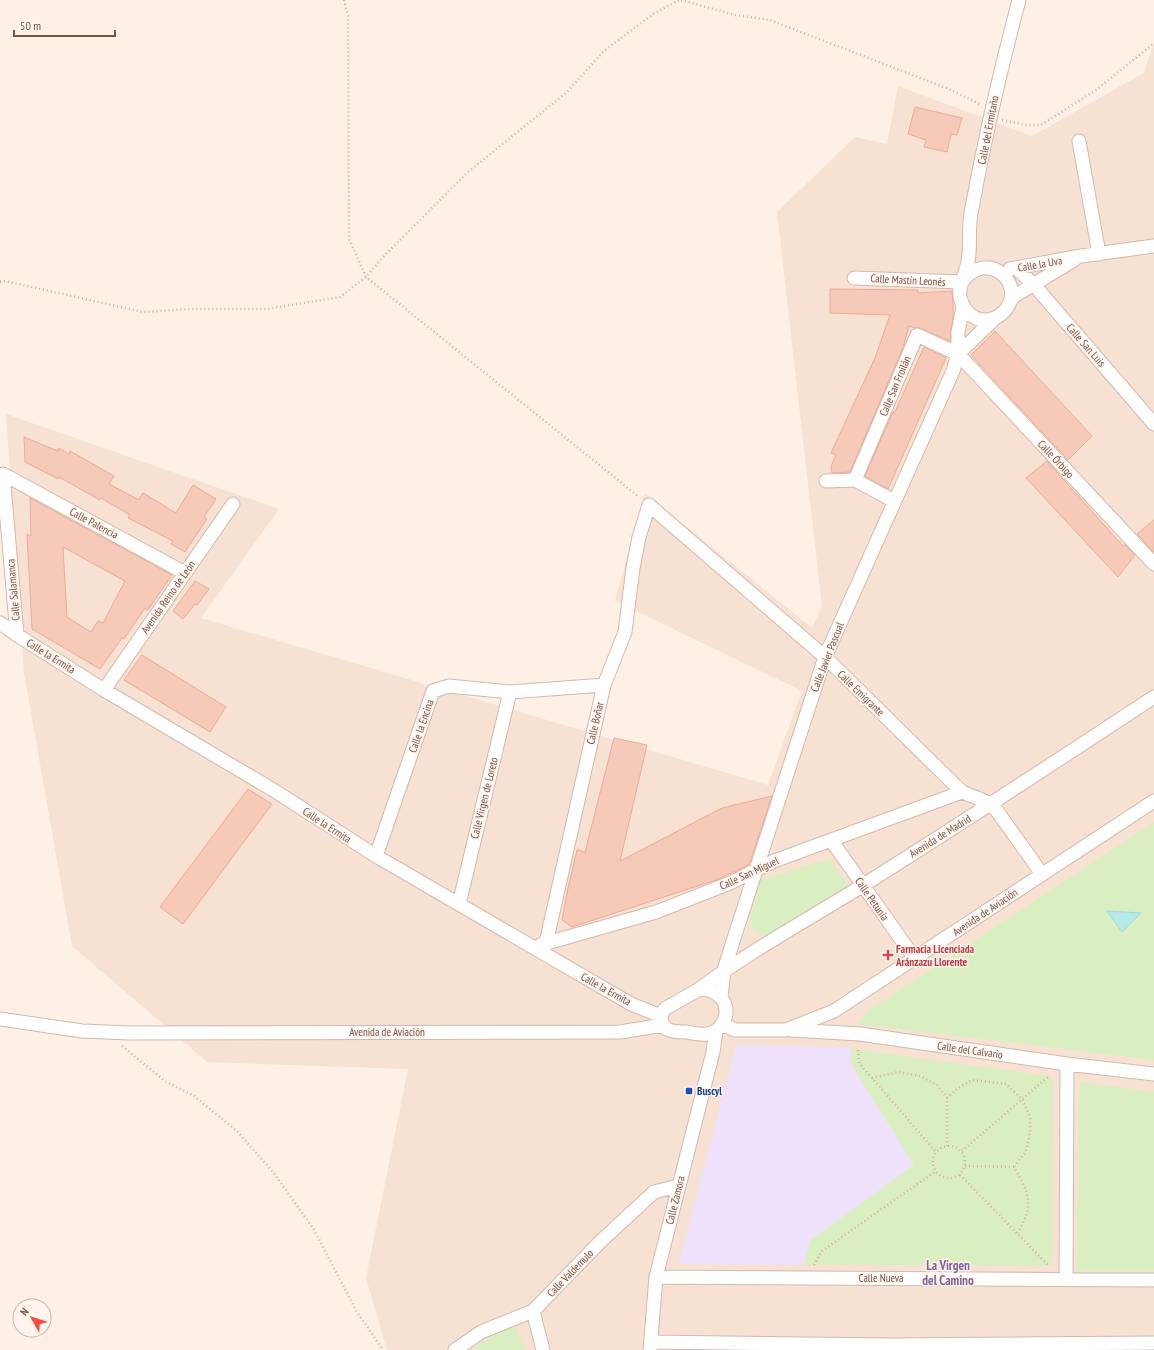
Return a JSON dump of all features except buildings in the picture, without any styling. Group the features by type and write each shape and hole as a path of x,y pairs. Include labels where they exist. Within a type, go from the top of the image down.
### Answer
{"street":[{"name":"Calle del Ermitaño","path":"962,282 968,262 970,215 998,82 1019,0"},
{"path":"1079,141 1099,254"},
{"name":"Calle la Uva","path":"999,271 1081,256 1154,246"},
{"name":"Calle la Uva","path":"1011,298 1081,256"},
{"path":"968,262 983,268"},
{"path":"958,354 994,319 1002,314 1008,306 1011,298 1009,282 999,271 991,268 974,270 967,275 962,282 959,295 962,307 968,314 976,318 985,320 994,319"},
{"name":"Calle San Luis","path":"1016,268 1034,284 1154,424"},
{"name":"Calle Mastín Leonés","path":"854,278 962,282"},
{"name":"Calle Javier Pascual","path":"721,997 724,970 825,657 894,501 954,371 958,354 958,332 962,307"},
{"name":"Calle San Froilán","path":"855,480 918,335 958,354"},
{"name":"Calle Órbigo","path":"958,354 1154,564"},
{"name":"Calle Palencia","path":"3,474 186,573"},
{"name":"Calle Salamanca","path":"3,474 17,635"},
{"path":"826,481 855,480 894,501"},
{"name":"Avenida Reino de León","path":"104,690 233,504"},
{"name":"Calle Emigrante","path":"649,505 825,657 962,792 992,804"},
{"name":"Calle Boñar","path":"546,943 604,685 625,632 633,568 639,537 649,505"},
{"name":"Calle la Ermita","path":"0,623 104,690 275,791 376,856 533,948 662,1021"},
{"name":"Calle la Encina","path":"376,856 433,691 449,686 510,692 604,685"},
{"name":"Calle Virgen de Loreto","path":"459,904 510,692"},
{"name":"Avenida de Madrid","path":"724,970 992,804 1154,697"},
{"name":"Calle San Miguel","path":"533,948 656,912 730,883 774,861 962,792"},
{"name":"Avenida de Aviación","path":"719,1027 735,1030 786,1030 834,1011 1154,801"},
{"path":"992,804 1042,874"},
{"name":"Calle Petunia","path":"831,840 915,959"},
{"path":"698,990 710,990 721,997 726,1009 726,1015 719,1027 709,1034 670,1030 662,1021 663,1010 698,990 724,970"},
{"name":"Avenida de Aviación","path":"0,1019 82,1031 111,1031 130,1033 620,1032 662,1021"},
{"name":"Calle Zamora","path":"650,1346 656,1277 719,1027"},
{"name":"Calle del Calvario","path":"786,1030 860,1034 1066,1064 1154,1074"},
{"path":"702,1034 713,1052"},
{"path":"1066,1064 1066,1280"},
{"name":"Calle Valdemulo","path":"455,1350 481,1332 533,1311 601,1241 654,1192 678,1186"},
{"name":"Calle Nueva","path":"656,1277 1154,1280"},
{"path":"533,1311 543,1350"},
{"path":"650,1346 1154,1343"}],"path":[{"path":"344,0 348,16 349,239 366,276 649,505"},
{"path":"0,282 5,281 143,312 191,309 267,309 340,297 366,276 468,172 567,92 604,51 653,14 680,0 735,15 770,20 816,39 949,88 974,101 1000,120 1027,125 1041,125 1096,90 1154,43"},
{"path":"111,1031 122,1045 165,1081 194,1096 238,1132 273,1172 313,1228 357,1312 383,1350"},
{"path":"858,1050 859,1063 936,1152"},
{"path":"872,1078 899,1072 920,1076 937,1086 947,1098 947,1146"},
{"path":"962,1151 1049,1076"},
{"path":"947,1098 958,1088 972,1080 1006,1084 1022,1099 1030,1117 1030,1133 1026,1151 1014,1167"},
{"path":"947,1146 957,1148 962,1151 966,1161 963,1171 955,1178 944,1178 936,1171 933,1161 936,1152 947,1146"},
{"path":"965,1166 1014,1167"},
{"path":"1014,1167 1021,1180 1029,1202 1026,1218 1018,1234"},
{"path":"814,1265 822,1251 936,1171"},
{"path":"960,1175 1049,1266"}],"shaded area":[{"path":"1154,42 1154,1350 387,1350 366,1278 408,1069 207,1062 72,946 24,673 6,414 279,509 201,618 768,785 802,691 615,601 645,493 812,628 822,607 777,212 855,137 887,144 898,86 1032,136 1144,73"},
{"path":"736,1045 838,1047 852,1049 850,1062 914,1165 811,1240 804,1265 679,1264"}],"green space":[{"path":"1154,822 1154,1060 858,1024 868,1011"},
{"path":"829,859 849,886 771,935 763,935 754,930 750,920 761,880"},
{"path":"852,1049 1049,1076 1053,1082 1052,1261 1049,1266 804,1265 811,1240 914,1165 850,1062"},
{"path":"1079,1082 1154,1092 1154,1271 1077,1271"},
{"path":"513,1322 525,1350 471,1350"}],"water":[{"path":"1107,911 1141,913 1122,932"}],"place":[{"name":"Farmacia Licenciada Aránzazu Llorente","path":"888,955"},
{"name":"Buscyl","path":"689,1091"}],"district":[{"name":"La Virgen del Camino","path":"948,1272"}]}
